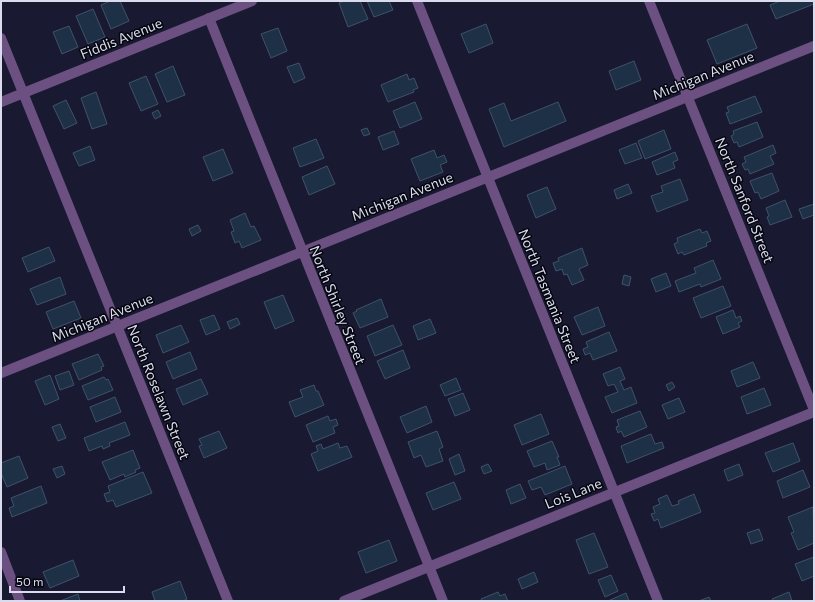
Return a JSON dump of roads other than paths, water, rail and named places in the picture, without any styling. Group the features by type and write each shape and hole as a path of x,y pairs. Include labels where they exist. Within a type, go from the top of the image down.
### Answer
{"street":[{"name":"Fiddis Avenue","path":"1,102 252,1"},
{"name":"North Tasmania Street","path":"417,1 658,601"},
{"name":"North Sanford Street","path":"649,1 814,411"},
{"name":"North Shirley Street","path":"209,18 443,601"},
{"name":"North Roselawn Street","path":"1,38 228,601"},
{"name":"Michigan Avenue","path":"1,373 814,46"},
{"name":"Lois Lane","path":"344,601 814,411"},
{"path":"1,552 20,601"}]}
